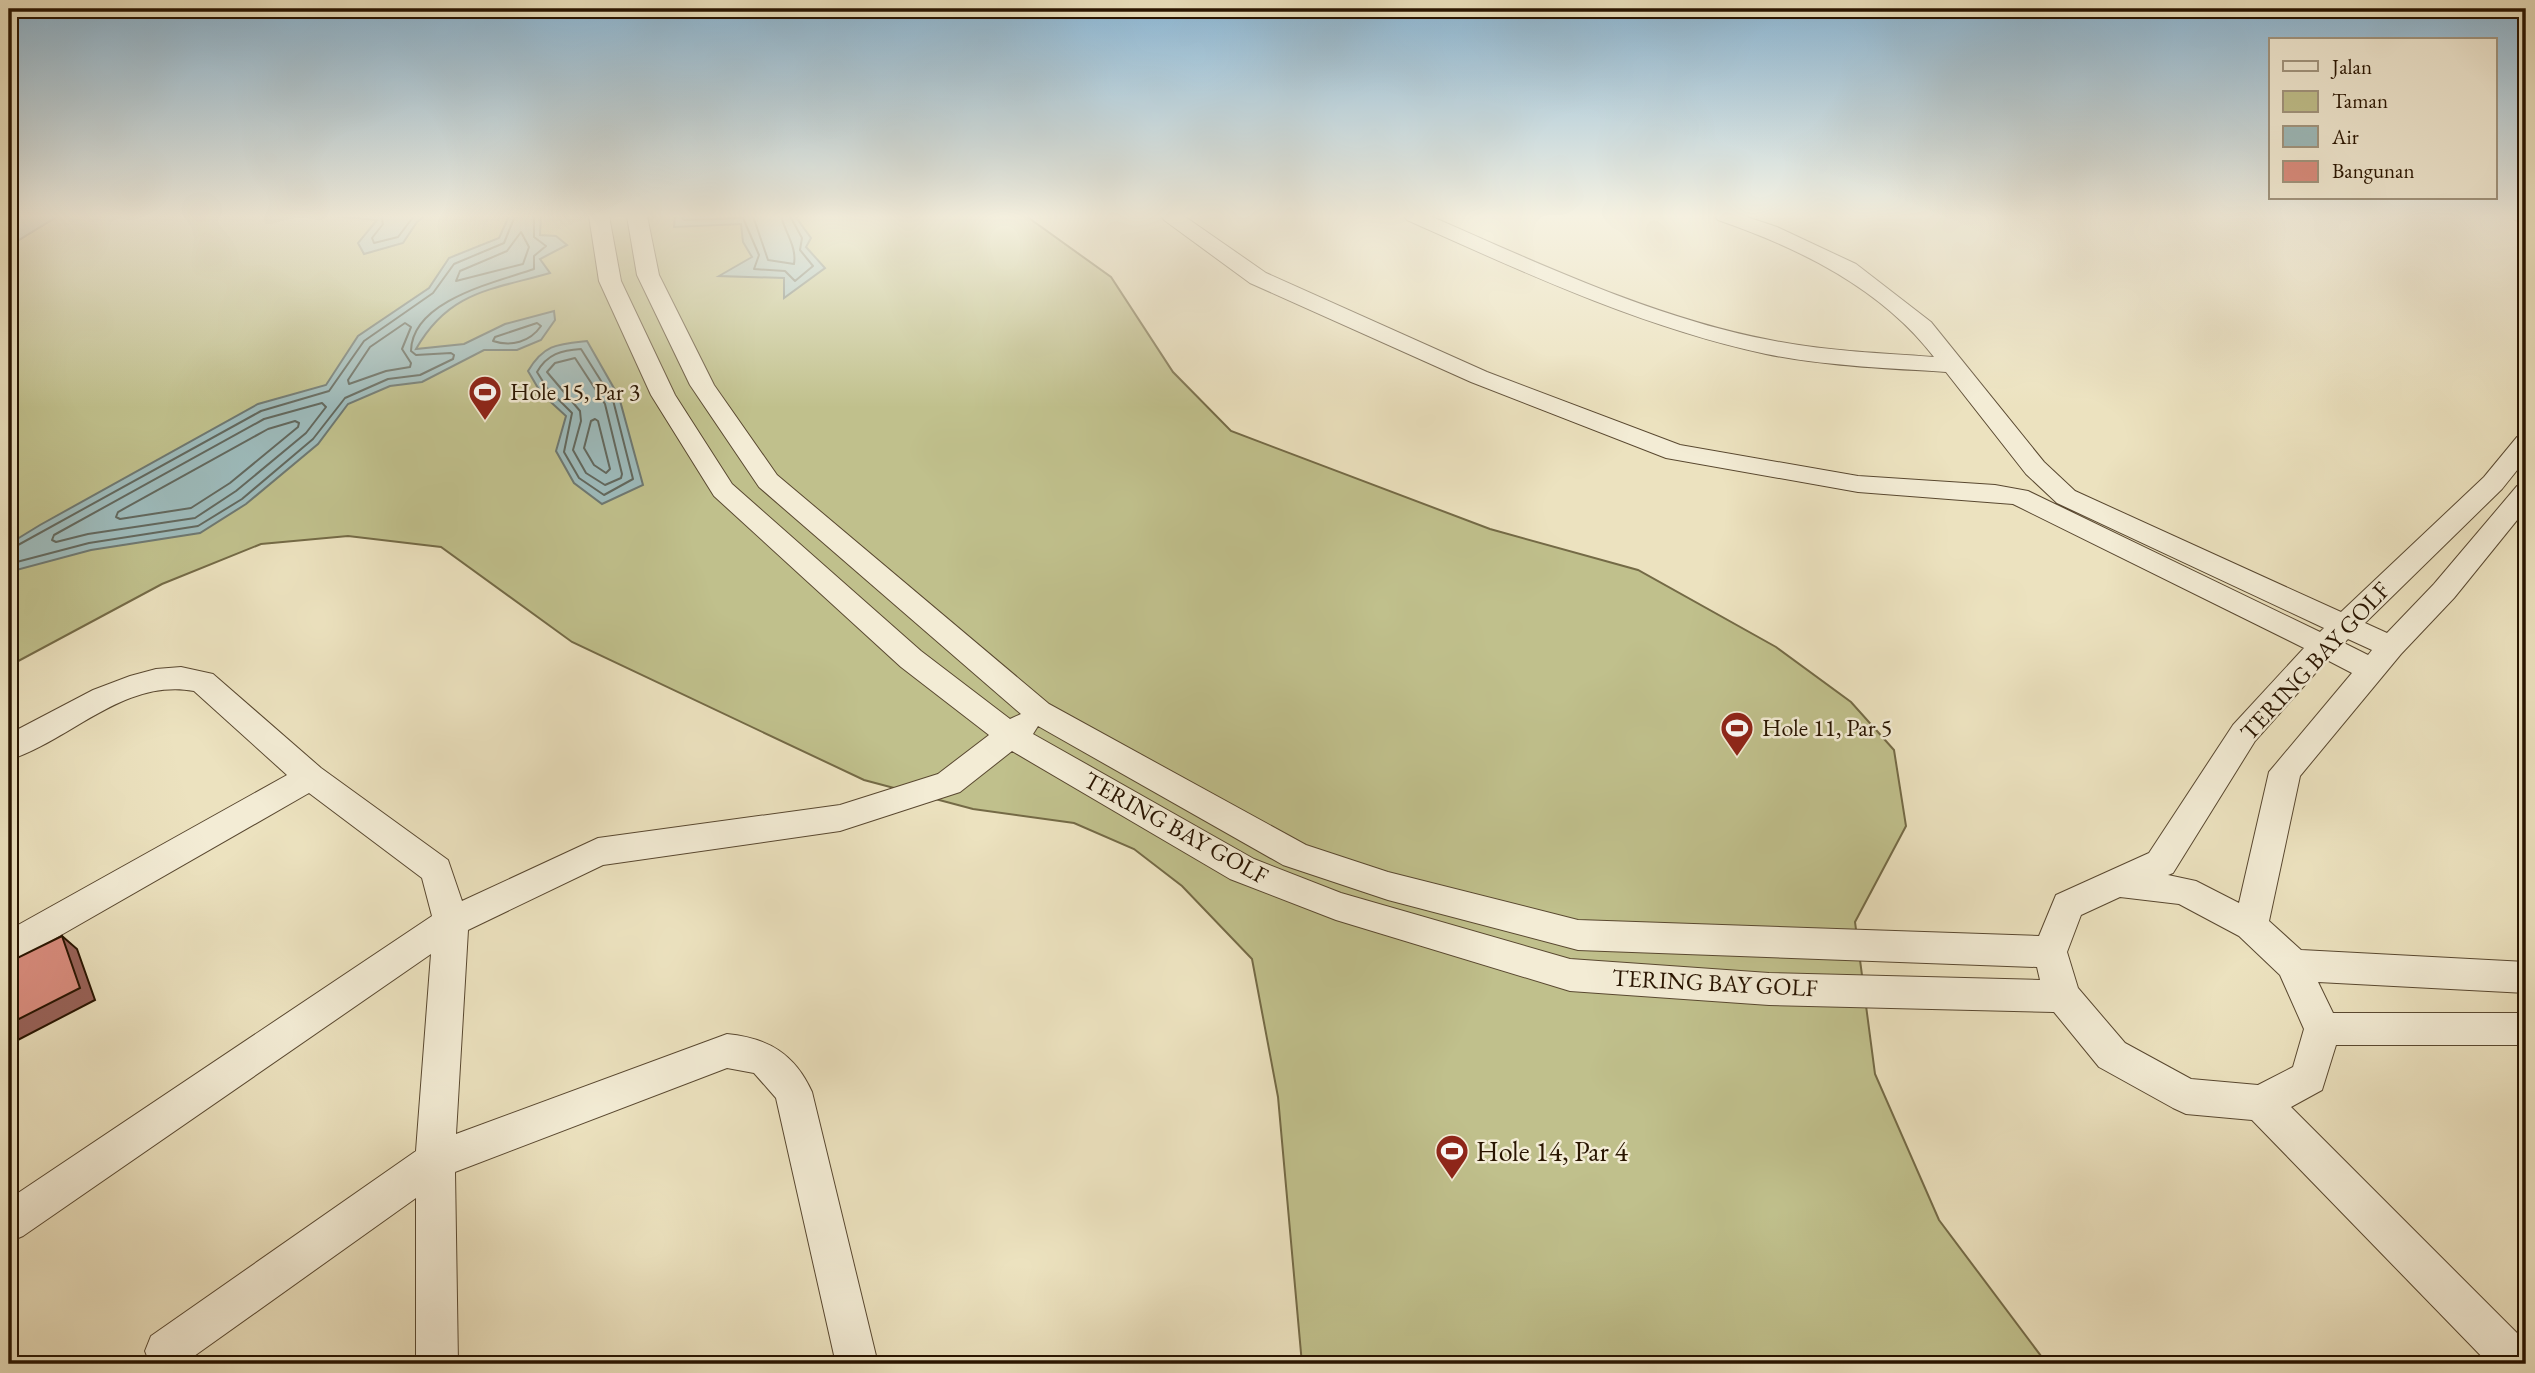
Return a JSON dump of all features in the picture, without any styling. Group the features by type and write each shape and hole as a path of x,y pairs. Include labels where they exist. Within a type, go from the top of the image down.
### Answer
{"street":[{"name":"TERING BAY GOLF","path":"610,280 663,395 723,490 911,659 1011,736 1242,869 1336,906 1570,975 1769,989 2063,996"},
{"name":"TERING BAY GOLF","path":"650,280 702,385 768,481 1038,712 1295,855 1388,886 1578,935 2050,952 2068,905 2161,863 2245,733 2324,645 2493,483 2526,443"},
{"path":"1263,280 1479,377 1675,452 1858,484 2019,497 2371,669"},
{"path":"1567,280 1624,304 1744,342 1840,357 1954,365"},
{"path":"1862,280 1923,327 2035,468 2066,497 2391,647"},
{"name":"TERING BAY GOLF","path":"2251,926 2285,772 2371,669 2444,591 2526,492"},
{"path":"9,748 123,689 167,678 194,679 203,682 310,778 436,870 451,922 435,1161 437,1364"},
{"path":"9,1222 451,922 598,852 841,818 949,783 1038,712"},
{"path":"9,947 310,778"},
{"path":"2050,952 2063,996 2112,1055 2186,1096 2261,1104 2309,1078 2322,1029 2293,965 2251,926 2184,891 2118,883"},
{"path":"2293,965 2526,977"},
{"path":"2322,1029 2526,1029"},
{"path":"166,1350 435,1161 727,1051 755,1053 777,1066 793,1092 857,1364"},
{"path":"2261,1104 2516,1353"}],"green space":[{"path":"9,280 1113,280 1173,372 1231,431 1490,529 1638,570 1776,647 1851,702 1894,750 1906,826 1855,922 1875,1074 1939,1220 2047,1364 1302,1364 1278,1097 1252,959 1182,886 1134,849 1074,823 973,809 864,780 572,642 441,547 348,536 261,544 162,584 9,666"}],"water":[{"path":"434,280 523,280 490,289 457,304 429,330 416,349 464,344 505,324 554,311 555,320 541,340 517,350 484,350 422,382 390,386 348,404 318,444 246,504 200,533 91,550 9,572 9,544 258,404 326,385 358,336 429,288"},
{"path":"784,280 808,280 784,298"},
{"path":"587,341 619,397 643,485 602,504 574,483 556,451 566,416 541,393 528,371 546,350 568,343"}],"building":[{"path":"62,936 80,988 9,1024 9,962"}],"place":[{"name":"Hole 15, Par 3","path":"485,422"},
{"name":"Hole 11, Par 5","path":"1737,758"},
{"name":"Hole 14, Par 4","path":"1452,1181"}]}
